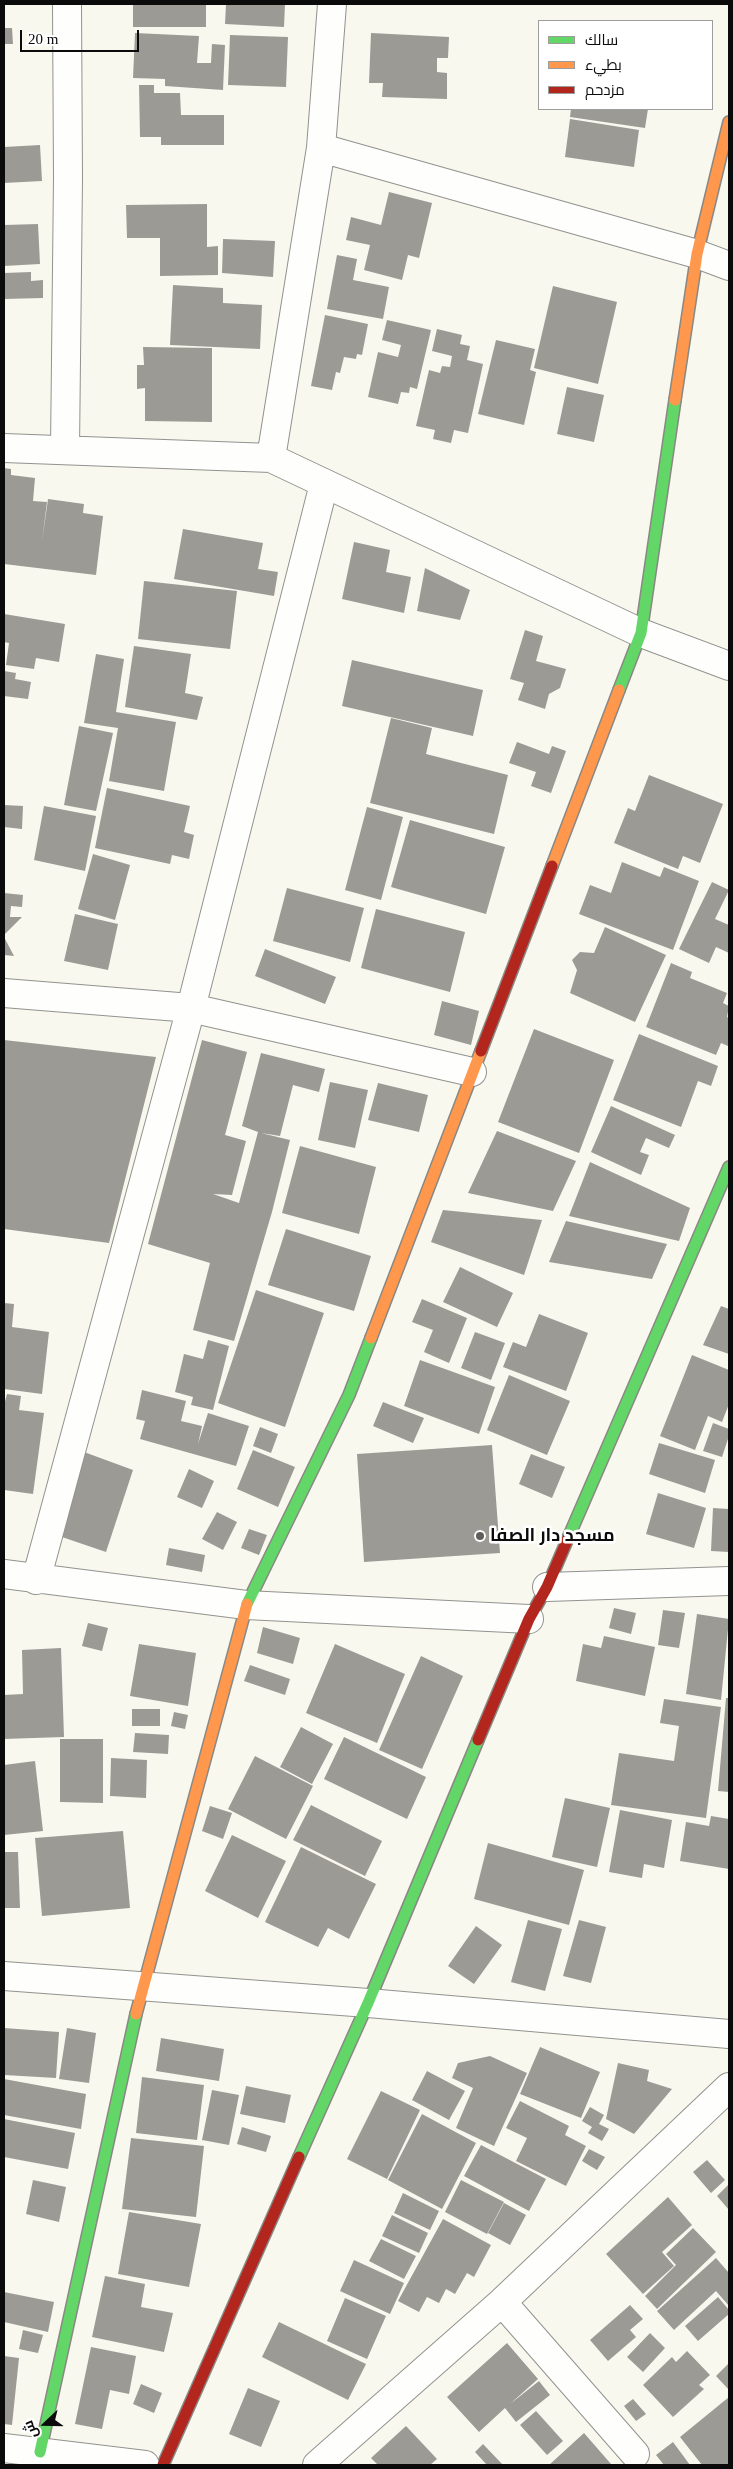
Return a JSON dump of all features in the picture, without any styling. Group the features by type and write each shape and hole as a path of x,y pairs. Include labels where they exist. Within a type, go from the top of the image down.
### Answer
{"street":[{"path":"65,449 68,178 66,4"},
{"path":"271,458 320,148 332,4"},
{"path":"40,2452 142,1985 246,1605 349,1395 642,633 696,254 729,122"},
{"path":"320,148 696,254 729,266"},
{"path":"4,448 271,458 642,633 729,666"},
{"path":"36,1580 191,1008 324,484"},
{"path":"4,993 191,1008 472,1072"},
{"path":"163,2465 368,2003 529,1618 547,1587 729,1167"},
{"path":"4,1574 36,1580 246,1605 529,1618"},
{"path":"547,1587 729,1581"},
{"path":"4,1976 368,2003 729,2034"},
{"path":"317,2465 502,2302 729,2087"},
{"path":"502,2302 635,2454"},
{"path":"4,2448 145,2465"}],"building":[{"path":"133,4 206,4 206,27 133,27"},
{"path":"226,4 285,4 284,27 225,24"},
{"path":"4,28 12,28 13,44 4,44"},
{"path":"135,33 199,36 197,63 211,63 212,44 225,45 223,90 165,86 165,79 133,78"},
{"path":"371,33 449,37 448,58 437,58 437,72 447,73 447,99 382,97 383,83 369,83"},
{"path":"230,35 288,37 286,87 228,85"},
{"path":"139,85 154,85 154,93 180,93 181,115 224,115 224,145 161,145 161,137 140,137"},
{"path":"571,110 648,110 645,128 570,117"},
{"path":"570,119 639,130 634,167 565,157"},
{"path":"40,145 42,181 4,183 4,147"},
{"path":"389,192 432,203 419,258 408,255 402,280 364,270 370,245 346,240 351,217 381,225"},
{"path":"207,204 207,247 218,246 218,275 160,276 160,238 127,238 126,205"},
{"path":"38,224 40,264 4,266 4,225"},
{"path":"223,239 275,241 273,277 222,273"},
{"path":"337,255 357,259 353,280 389,287 383,319 327,309"},
{"path":"31,272 31,281 43,280 43,298 4,299 4,273"},
{"path":"173,285 223,288 223,303 262,305 260,349 170,345"},
{"path":"553,286 617,302 598,384 534,368"},
{"path":"325,315 368,324 362,355 357,354 356,359 344,357 340,373 336,372 332,390 311,386"},
{"path":"387,320 431,330 417,389 410,387 409,393 401,392 398,404 368,397 378,352 398,357 401,345 382,340"},
{"path":"437,329 462,335 460,344 470,346 467,360 483,364 468,433 454,430 451,443 433,439 435,430 416,426 429,370 440,373 442,366 450,367 452,356 432,351"},
{"path":"496,340 535,349 530,370 536,372 524,425 478,414"},
{"path":"143,347 212,348 212,422 145,421 145,388 137,389 137,365 144,365"},
{"path":"567,387 604,395 594,442 557,434"},
{"path":"4,468 11,469 11,475 35,478 33,501 47,502 42,542 48,499 84,504 83,513 103,516 96,575 4,564"},
{"path":"183,529 263,543 258,569 278,572 274,596 174,579"},
{"path":"354,542 390,550 386,572 411,577 404,613 342,599"},
{"path":"425,568 470,590 460,620 417,611"},
{"path":"144,581 237,591 230,649 138,639"},
{"path":"4,614 65,624 59,662 36,658 34,669 6,665 9,643 4,642"},
{"path":"525,630 543,636 536,661 566,669 560,688 549,694 545,709 518,700 524,683 510,679"},
{"path":"134,646 191,654 185,693 203,697 197,720 125,707"},
{"path":"96,654 124,659 116,712 176,722 164,791 109,781 118,728 84,723"},
{"path":"352,660 483,690 473,736 342,706"},
{"path":"4,671 16,673 15,679 31,682 28,699 4,696"},
{"path":"391,718 432,728 426,754 508,775 494,834 370,803"},
{"path":"79,726 113,733 96,811 64,805"},
{"path":"517,742 549,754 552,746 566,751 551,793 531,786 536,772 509,763"},
{"path":"649,775 723,804 700,863 683,856 678,869 614,843 628,808 635,811"},
{"path":"107,788 190,806 184,832 194,835 189,859 172,855 170,864 95,848"},
{"path":"4,805 23,806 22,829 4,827"},
{"path":"44,806 96,816 85,871 34,860"},
{"path":"367,807 403,817 381,900 345,890"},
{"path":"410,820 505,847 486,914 391,887"},
{"path":"93,854 130,865 115,920 78,909"},
{"path":"622,862 660,877 664,867 699,881 673,950 579,914 590,885 611,893"},
{"path":"712,882 729,890 715,919 729,925 729,953 716,947 709,963 679,949"},
{"path":"287,888 364,908 350,962 273,941"},
{"path":"4,893 23,895 22,907 11,906 10,917 22,917 4,935"},
{"path":"376,909 465,932 450,992 361,968"},
{"path":"75,914 118,924 108,970 64,961"},
{"path":"605,927 666,955 635,1022 570,993 577,970 572,960 580,952 594,953"},
{"path":"4,937 14,956 4,955"},
{"path":"265,949 336,977 325,1004 255,976"},
{"path":"671,963 692,972 690,978 727,993 723,1003 729,1006 727,1017 729,1018 729,1043 728,1046 721,1043 716,1055 646,1027"},
{"path":"442,1001 479,1011 471,1045 434,1035"},
{"path":"534,1029 614,1060 579,1153 498,1122"},
{"path":"639,1034 718,1066 711,1086 698,1081 681,1127 613,1100"},
{"path":"4,1040 156,1057 109,1243 4,1229"},
{"path":"202,1040 247,1052 225,1135 246,1141 232,1195 213,1194 239,1203 258,1132 242,1126 261,1053 325,1069 319,1092 293,1085 280,1136 261,1133 290,1140 272,1212 234,1341 193,1330 210,1263 148,1244"},
{"path":"330,1082 368,1090 355,1148 318,1140"},
{"path":"378,1083 428,1095 419,1132 368,1120"},
{"path":"611,1106 675,1135 669,1148 646,1138 640,1152 649,1155 641,1175 591,1152"},
{"path":"497,1131 576,1161 553,1211 468,1193"},
{"path":"300,1146 376,1167 359,1234 282,1213"},
{"path":"590,1162 690,1208 679,1241 569,1216"},
{"path":"443,1210 542,1220 524,1275 431,1242"},
{"path":"566,1221 667,1244 652,1279 549,1262"},
{"path":"286,1229 371,1256 354,1311 268,1285"},
{"path":"460,1267 513,1293 497,1327 443,1302"},
{"path":"256,1290 324,1313 285,1427 218,1403"},
{"path":"422,1299 467,1318 449,1363 424,1352 433,1330 412,1322"},
{"path":"4,1303 14,1304 12,1327 49,1332 42,1394 4,1389"},
{"path":"721,1306 729,1309 729,1354 703,1345"},
{"path":"539,1314 588,1333 566,1391 503,1367 513,1342 526,1347"},
{"path":"475,1332 505,1343 491,1380 461,1368"},
{"path":"208,1340 229,1346 213,1410 191,1405 193,1397 175,1392 184,1354 203,1359"},
{"path":"692,1355 729,1370 729,1404 722,1422 708,1416 695,1450 660,1436"},
{"path":"420,1360 495,1387 479,1434 404,1406"},
{"path":"509,1375 570,1401 547,1455 487,1430"},
{"path":"142,1390 186,1401 181,1421 202,1426 198,1444 208,1413 249,1426 236,1466 140,1439 145,1421 136,1419"},
{"path":"7,1394 21,1396 19,1410 44,1413 33,1494 4,1490 4,1405"},
{"path":"383,1402 424,1418 413,1443 373,1426"},
{"path":"713,1423 729,1429 729,1436 722,1457 703,1451"},
{"path":"260,1427 278,1434 271,1453 253,1446"},
{"path":"659,1443 715,1460 705,1493 649,1474"},
{"path":"492,1445 500,1553 364,1562 357,1454"},
{"path":"253,1450 295,1467 278,1507 237,1489"},
{"path":"84,1452 133,1470 106,1552 56,1535"},
{"path":"531,1454 565,1467 552,1498 519,1484"},
{"path":"189,1469 214,1481 202,1508 177,1497"},
{"path":"658,1493 706,1508 694,1548 646,1534"},
{"path":"713,1508 729,1509 729,1552 711,1551"},
{"path":"217,1512 237,1522 223,1550 202,1539"},
{"path":"249,1529 267,1535 259,1555 241,1548"},
{"path":"169,1548 205,1555 202,1572 166,1565"},
{"path":"614,1608 636,1613 631,1634 609,1628"},
{"path":"663,1610 685,1613 679,1648 658,1645"},
{"path":"697,1614 729,1619 721,1700 686,1694"},
{"path":"88,1623 108,1628 102,1651 82,1646"},
{"path":"263,1627 300,1638 293,1664 257,1653"},
{"path":"604,1636 655,1647 645,1696 576,1681 583,1644 601,1648"},
{"path":"139,1644 196,1653 188,1706 130,1696"},
{"path":"335,1644 405,1674 377,1743 306,1713"},
{"path":"61,1648 64,1737 4,1739 4,1695 23,1694 22,1650"},
{"path":"421,1656 463,1676 422,1769 379,1750"},
{"path":"250,1665 290,1679 285,1695 244,1681"},
{"path":"726,1698 729,1698 729,1792 718,1791"},
{"path":"664,1699 721,1707 706,1818 611,1805 619,1753 674,1761 679,1726 660,1723"},
{"path":"132,1709 160,1709 160,1726 132,1726"},
{"path":"174,1712 188,1715 185,1729 171,1726"},
{"path":"301,1727 333,1744 312,1784 280,1767"},
{"path":"135,1733 169,1735 168,1754 133,1752"},
{"path":"344,1737 426,1777 407,1819 324,1779"},
{"path":"60,1739 103,1739 103,1803 60,1802"},
{"path":"255,1756 313,1786 286,1839 228,1809"},
{"path":"111,1758 147,1760 146,1798 110,1796"},
{"path":"35,1761 43,1831 4,1835 4,1765"},
{"path":"565,1798 610,1808 597,1867 552,1857"},
{"path":"311,1805 382,1841 365,1876 293,1840"},
{"path":"210,1806 232,1813 223,1839 202,1831"},
{"path":"620,1810 672,1820 664,1868 644,1864 642,1878 609,1872"},
{"path":"711,1816 729,1819 729,1869 680,1861 686,1822 709,1826"},
{"path":"123,1831 130,1908 42,1916 35,1838"},
{"path":"232,1835 286,1861 258,1918 205,1891"},
{"path":"488,1843 584,1870 569,1925 474,1899"},
{"path":"301,1847 376,1884 349,1939 328,1928 318,1947 265,1922"},
{"path":"4,1852 18,1852 20,1908 4,1908"},
{"path":"528,1920 562,1929 545,1991 511,1982"},
{"path":"579,1920 606,1927 591,1983 563,1976"},
{"path":"476,1926 502,1945 474,1984 448,1966"},
{"path":"4,2028 59,2032 56,2078 4,2075"},
{"path":"67,2028 96,2033 89,2083 59,2079"},
{"path":"161,2038 224,2049 219,2081 156,2071"},
{"path":"540,2047 600,2072 581,2118 520,2094"},
{"path":"490,2056 527,2073 494,2146 456,2128 473,2088 452,2078 458,2063"},
{"path":"618,2063 649,2070 647,2081 672,2089 634,2134 606,2119"},
{"path":"427,2071 465,2091 449,2120 412,2100"},
{"path":"142,2077 204,2085 197,2140 136,2133"},
{"path":"4,2079 86,2094 81,2129 4,2115"},
{"path":"246,2086 291,2095 285,2123 240,2114"},
{"path":"212,2090 239,2095 229,2145 202,2140"},
{"path":"381,2091 420,2110 387,2179 347,2159"},
{"path":"520,2101 569,2126 565,2135 586,2146 566,2186 516,2161 527,2138 506,2128"},
{"path":"590,2107 604,2115 599,2124 609,2129 602,2141 588,2133 592,2127 582,2121"},
{"path":"422,2114 476,2143 442,2209 388,2180"},
{"path":"4,2119 75,2133 68,2169 4,2157"},
{"path":"242,2127 271,2136 266,2152 237,2144"},
{"path":"131,2138 204,2146 196,2217 122,2209"},
{"path":"481,2145 546,2179 529,2211 464,2176"},
{"path":"589,2149 605,2157 597,2170 582,2161"},
{"path":"707,2160 725,2180 711,2193 693,2172"},
{"path":"33,2180 66,2187 59,2222 26,2214"},
{"path":"461,2180 504,2202 487,2234 445,2212"},
{"path":"729,2184 729,2210 717,2196"},
{"path":"403,2193 439,2211 430,2230 394,2213"},
{"path":"668,2197 692,2225 662,2252 674,2266 643,2294 606,2254"},
{"path":"504,2203 526,2215 510,2245 488,2233"},
{"path":"129,2212 201,2224 189,2287 118,2274"},
{"path":"392,2215 428,2233 419,2253 382,2236"},
{"path":"443,2219 491,2245 474,2277 467,2273 455,2294 446,2289 439,2303 427,2297 419,2312 398,2301"},
{"path":"693,2228 716,2252 657,2309 645,2296 676,2265 666,2254"},
{"path":"381,2239 416,2256 404,2279 369,2261"},
{"path":"716,2258 729,2273 729,2306 716,2291 674,2330 657,2311"},
{"path":"354,2260 404,2283 390,2314 340,2291"},
{"path":"105,2276 145,2284 141,2307 173,2313 164,2352 92,2337"},
{"path":"4,2292 54,2302 48,2332 4,2322"},
{"path":"718,2297 729,2310 729,2314 698,2341 685,2326"},
{"path":"345,2298 386,2316 367,2359 327,2341"},
{"path":"630,2305 643,2319 630,2330 636,2337 608,2361 590,2340"},
{"path":"279,2322 366,2364 348,2400 262,2357"},
{"path":"23,2330 43,2335 38,2353 19,2349"},
{"path":"650,2333 665,2348 643,2372 627,2357"},
{"path":"507,2343 538,2379 510,2404 539,2381 550,2395 516,2422 505,2408 479,2432 447,2397"},
{"path":"91,2347 136,2356 129,2394 110,2390 102,2429 75,2424"},
{"path":"687,2351 710,2375 699,2385 704,2389 673,2417 643,2385 672,2357 676,2362"},
{"path":"4,2356 19,2358 12,2425 4,2424"},
{"path":"729,2363 729,2390 716,2376"},
{"path":"141,2384 162,2393 154,2413 133,2404"},
{"path":"248,2388 280,2401 261,2447 229,2434"},
{"path":"729,2397 729,2465 702,2465 680,2437"},
{"path":"633,2399 646,2414 636,2421 624,2406"},
{"path":"536,2411 563,2441 547,2455 520,2425"},
{"path":"406,2426 437,2459 430,2465 378,2465 371,2458"},
{"path":"584,2433 611,2464 549,2465"},
{"path":"673,2442 690,2465 664,2465 656,2455"},
{"path":"483,2444 503,2465 487,2465 475,2452"}],"traffic: fast":[{"path":"619,690 641,633 675,400"},
{"path":"569,1536 729,1167"},
{"path":"247,1604 349,1395 371,1338"},
{"path":"299,2157 368,2003 478,1740"},
{"path":"40,2452 136,2014"}],"traffic: slow":[{"path":"675,400 697,254 729,122"},
{"path":"552,866 619,690"},
{"path":"371,1338 481,1051"},
{"path":"136,2014 247,1604"}],"traffic: jam":[{"path":"481,1051 552,866"},
{"path":"478,1740 529,1619 547,1587 569,1536"},
{"path":"163,2465 299,2157"}],"place":[{"name":"مسجد دار الصفا","path":"480,1536"}]}
